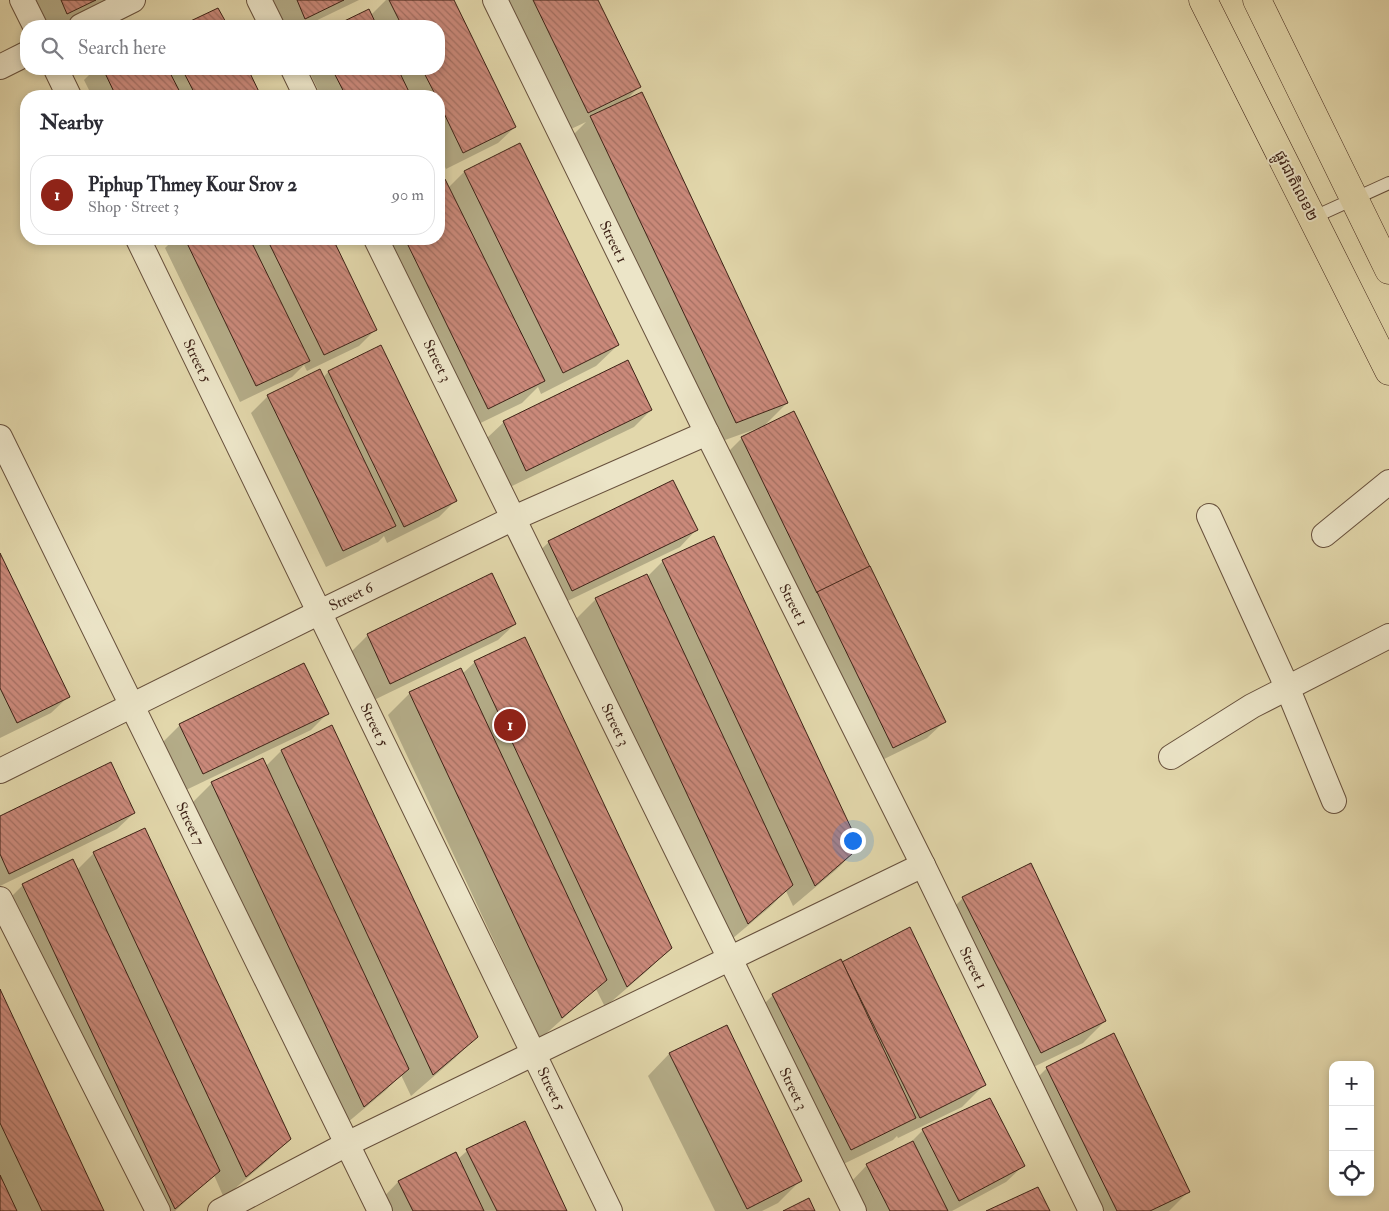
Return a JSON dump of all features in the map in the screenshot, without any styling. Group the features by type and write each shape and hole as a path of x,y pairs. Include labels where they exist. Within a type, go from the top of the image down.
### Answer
{"highway":[{"name":"ផ្លូវជាតិលេខ២","path":"1203,0 1389,371"},
{"path":"1257,0 1389,270"}],"street":[{"path":"22,0 32,20"},
{"path":"93,20 133,0"},
{"path":"259,0 269,20"},
{"name":"Street 1","path":"495,0 706,433 923,865 1091,1211"},
{"path":"0,67 20,57"},
{"path":"59,75 66,90"},
{"path":"296,75 303,90"},
{"name":"Street 5","path":"141,245 610,1211"},
{"name":"Street 3","path":"379,245 854,1211"},
{"name":"Street 6","path":"0,772 320,612 514,518 706,433"},
{"name":"Street 7","path":"0,437 380,1211"},
{"path":"1324,536 1389,482"},
{"path":"1209,516 1286,687 1334,801"},
{"path":"1171,757 1286,687 1389,636"},
{"path":"220,1211 348,1144 923,865"},
{"path":"0,899 158,1211"}],"lane":[{"path":"1312,218 1389,183"}],"building":[{"path":"61,0 96,0 67,14"},
{"path":"297,0 344,0 305,19"},
{"path":"389,0 454,0 516,127 463,153 445,116 445,90 433,90 425,75 445,75 445,20 399,20"},
{"path":"533,0 598,0 641,87 588,113"},
{"path":"218,8 225,20 193,20"},
{"path":"369,9 374,20 346,20"},
{"path":"106,75 171,75 179,90 113,90"},
{"path":"185,75 251,75 258,90 193,90"},
{"path":"335,75 401,75 408,90 343,90"},
{"path":"642,92 788,403 736,423 590,116"},
{"path":"520,143 619,345 563,373 464,171"},
{"path":"445,179 545,381 488,409 408,245 445,245"},
{"path":"188,245 253,245 310,361 256,386"},
{"path":"270,245 336,245 377,330 324,355"},
{"path":"381,345 457,501 404,527 328,371"},
{"path":"628,360 652,410 526,471 503,421"},
{"path":"320,369 396,526 343,551 267,395"},
{"path":"794,411 870,567 817,593 741,437"},
{"path":"673,480 698,530 572,591 548,541"},
{"path":"714,536 860,847 815,886 662,560"},
{"path":"0,553 70,697 17,723 0,688"},
{"path":"870,566 946,722 893,748 817,592"},
{"path":"492,573 516,624 390,684 367,634"},
{"path":"647,574 793,885 748,924 595,598"},
{"path":"525,637 672,948 627,987 474,661"},
{"path":"304,663 329,714 203,774 179,724"},
{"path":"461,668 607,980 562,1018 409,692"},
{"path":"332,725 478,1037 433,1075 281,750"},
{"path":"263,758 409,1069 364,1107 211,782"},
{"path":"111,762 135,813 9,874 0,854 0,816"},
{"path":"145,828 291,1139 246,1177 93,852"},
{"path":"73,859 220,1171 175,1209 22,884"},
{"path":"1031,863 1106,1021 1041,1053 962,897"},
{"path":"910,927 986,1085 920,1118 842,962"},
{"path":"841,959 916,1118 851,1150 772,994"},
{"path":"0,989 104,1211 42,1211 0,1123"},
{"path":"727,1025 802,1181 747,1209 669,1053"},
{"path":"1114,1033 1190,1192 1150,1211 1117,1211 1046,1067"},
{"path":"990,1098 1025,1166 959,1201 922,1129"},
{"path":"525,1121 567,1211 497,1211 466,1149"},
{"path":"913,1141 948,1211 890,1211 866,1164"},
{"path":"456,1152 484,1211 413,1211 398,1181"},
{"path":"0,1175 17,1211 0,1211"},
{"path":"1038,1187 1050,1211 986,1211"},
{"path":"809,1198 815,1211 783,1211"}],"place":[{"name":"Piphup Thmey Kour Srov 2","path":"510,725"}]}
